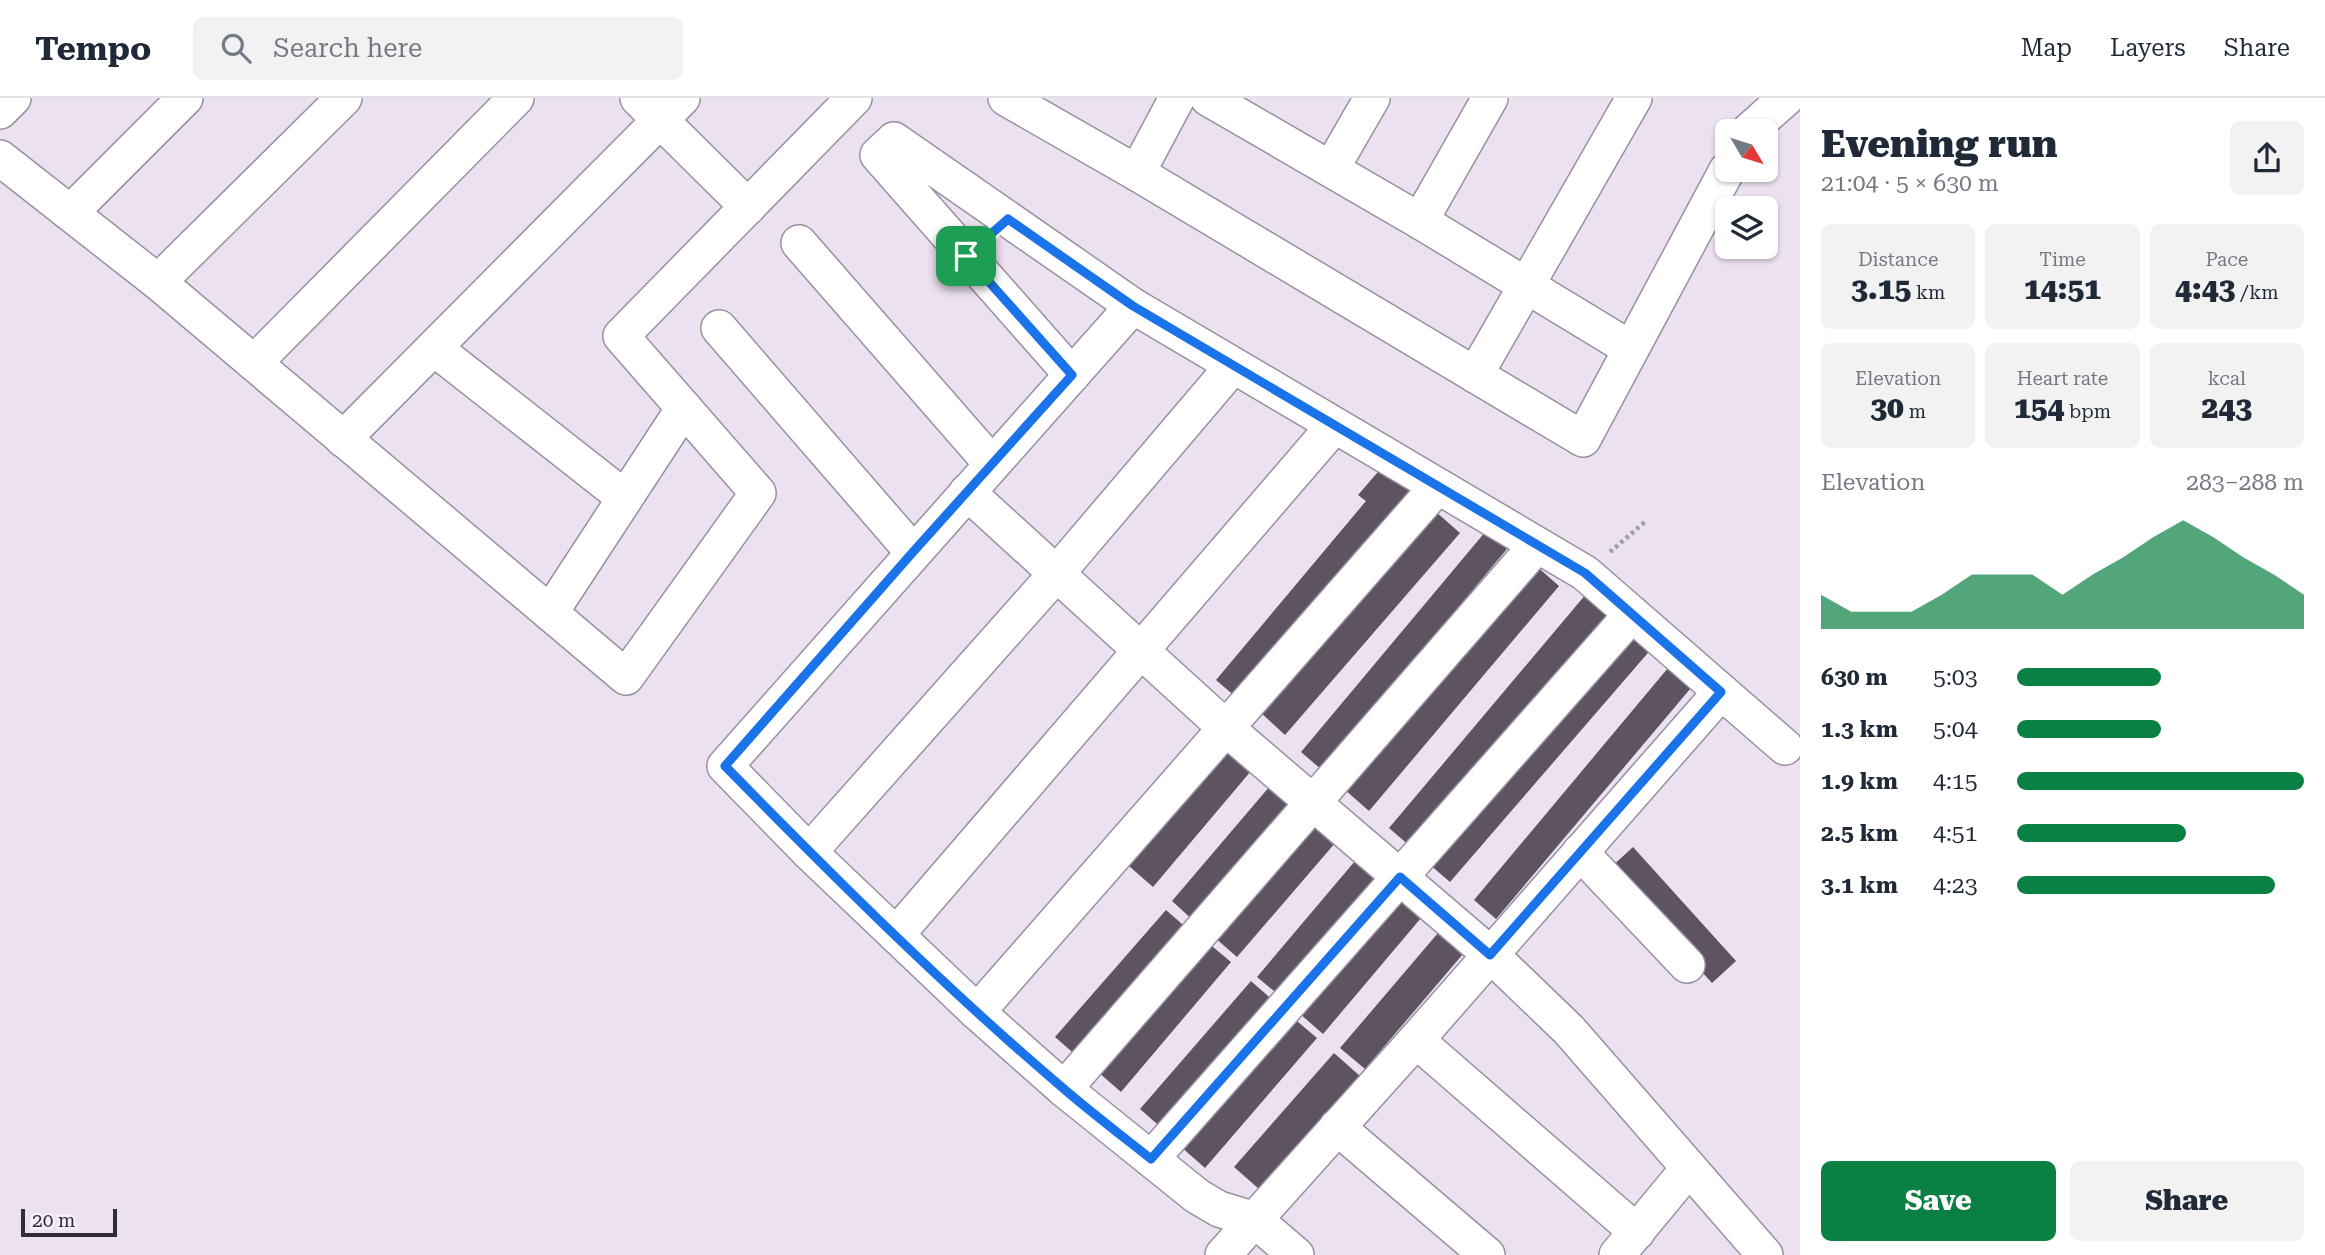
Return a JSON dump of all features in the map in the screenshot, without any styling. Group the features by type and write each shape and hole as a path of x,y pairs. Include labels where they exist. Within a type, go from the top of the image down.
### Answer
{"street":[{"path":"0,111 13,98"},
{"path":"70,213 185,98"},
{"path":"158,282 344,98"},
{"path":"254,363 516,98"},
{"path":"0,158 158,282 626,677 758,492 621,336 853,98"},
{"path":"1006,98 1583,439 1721,182"},
{"path":"1137,173 1177,98"},
{"path":"1208,98 1250,109 1331,169 1631,349"},
{"path":"1331,169 1372,98"},
{"path":"1420,221 1490,98"},
{"path":"1475,375 1634,98"},
{"path":"1762,119 1786,98"},
{"path":"343,439 434,348 660,105 748,206"},
{"path":"1072,375 878,155 894,140 1133,306 1585,573 1786,747"},
{"path":"966,256 1008,219"},
{"path":"799,243 992,464"},
{"path":"1133,306 725,766 896,935 1064,1089 1208,1203 1255,1220 1296,1255"},
{"path":"719,328 913,552"},
{"path":"434,348 625,498"},
{"path":"810,852 1057,573 1233,366"},
{"path":"550,613 684,408"},
{"path":"896,935 1334,426"},
{"path":"977,1012 1437,487"},
{"path":"967,492 1227,729 1490,955 1569,1030 1764,1254"},
{"path":"1064,1089 1537,545"},
{"path":"1151,1159 1632,614"},
{"path":"1223,1255 1416,1040 1721,692"},
{"path":"1580,852 1687,965"},
{"path":"1416,1040 1627,1243 1689,1168"},
{"path":"1337,1127 1487,1255"}],"path":[{"path":"1585,573 1646,521"}],"building":[{"path":"1383,466 1413,490 1237,698 1216,680 1366,501 1358,495"},
{"path":"1435,511 1460,533 1285,735 1260,712"},
{"path":"1486,531 1507,549 1322,770 1301,752"},
{"path":"1534,564 1559,586 1369,811 1344,789"},
{"path":"1592,587 1615,606 1411,847 1389,828"},
{"path":"1633,629 1653,647 1450,882 1429,864"},
{"path":"1673,662 1696,682 1496,919 1474,900"},
{"path":"1227,751 1251,771 1153,887 1129,866"},
{"path":"1270,786 1294,807 1195,922 1172,901"},
{"path":"1312,821 1336,842 1237,957 1214,937"},
{"path":"1633,847 1736,961 1712,983 1609,869"},
{"path":"1355,861 1379,882 1281,997 1257,977"},
{"path":"1397,897 1421,918 1323,1034 1299,1013"},
{"path":"1166,910 1190,931 1079,1058 1055,1037"},
{"path":"1438,933 1463,954 1365,1069 1340,1048"},
{"path":"1207,942 1231,962 1121,1092 1098,1072"},
{"path":"1251,981 1276,1003 1165,1131 1140,1109"},
{"path":"1291,1016 1317,1038 1205,1168 1180,1146"},
{"path":"1334,1053 1360,1076 1259,1189 1234,1167"}],"route":[{"path":"1008,219 1133,306 1585,573 1721,692 1490,955 1400,877 1151,1159 1064,1089 977,1012 810,852 725,766 1072,375 966,256 1008,219"}]}
